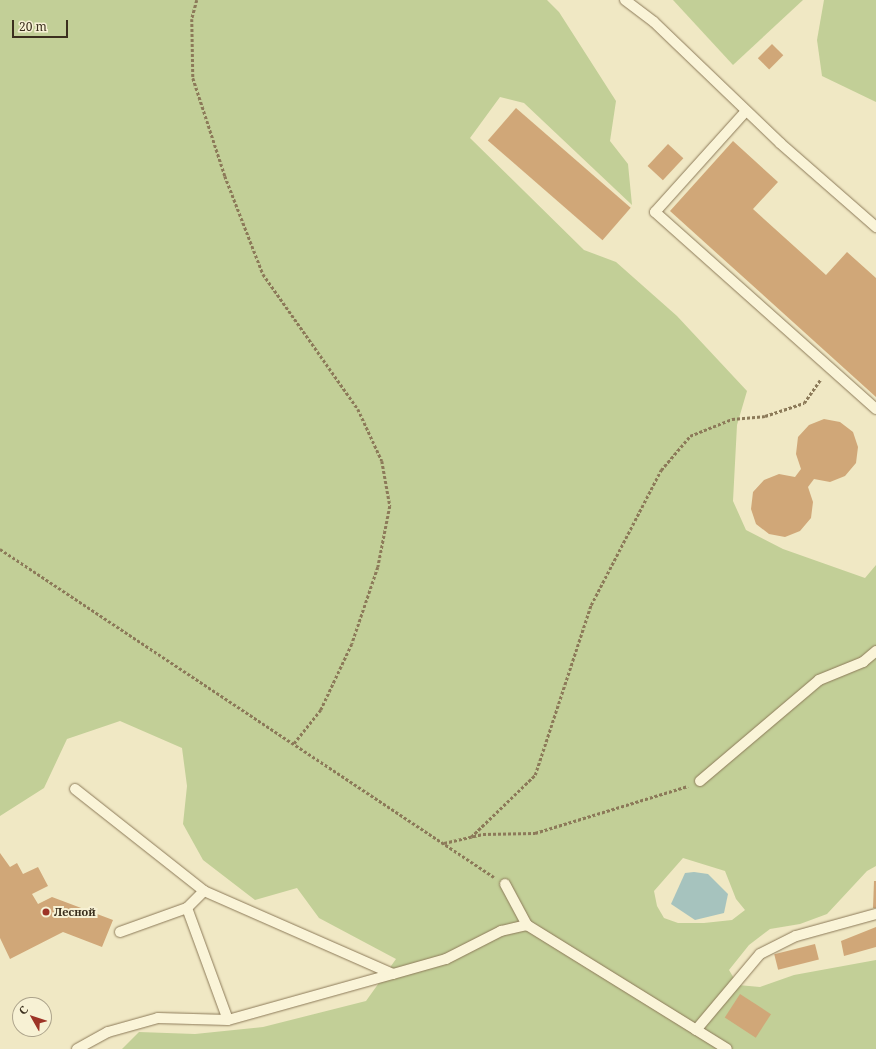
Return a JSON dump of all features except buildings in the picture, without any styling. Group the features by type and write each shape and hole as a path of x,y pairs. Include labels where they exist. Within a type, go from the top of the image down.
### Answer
{"lane":[{"path":"625,0 654,22 746,111 876,227"},
{"path":"746,111 655,212 876,410"},
{"path":"700,781 819,680 863,662 876,651"},
{"path":"75,789 204,891 393,974"},
{"path":"505,884 526,925 726,1049"},
{"path":"120,932 186,908 204,891"},
{"path":"186,908 228,1020"},
{"path":"696,1030 760,954 796,936 876,914"},
{"path":"77,1049 108,1032 158,1018 228,1020 446,959 501,931 526,925"}],"path":[{"path":"197,0 192,19 193,78 225,176 263,274 358,408 382,461 390,506 378,567 352,644 321,710 294,744"},
{"path":"471,837 535,775 591,605 661,470 690,436 732,419 765,416 804,403 830,368"},
{"path":"0,549 505,884"},
{"path":"443,843 471,837 535,833 668,794 700,781"}],"green space":[{"path":"0,0 547,0 559,12 616,101 610,141 628,164 632,205 524,103 500,97 470,138 584,250 616,262 677,316 747,391 737,425 733,501 746,530 783,549 865,578 876,565 876,866 867,871 827,914 800,924 770,929 749,945 729,970 738,985 760,987 794,975 876,960 876,1049 122,1049 139,1032 195,1034 263,1027 366,1001 396,959 319,918 297,888 255,900 203,860 183,824 187,786 182,748 120,721 67,739 44,788 0,816","holes":["683,858 725,871 736,899 745,910 732,920 704,923 678,923 664,918 657,906 654,891"]},
{"path":"673,0 803,0 733,65"},
{"path":"824,0 876,0 876,102 822,76 817,40"}],"water":[{"path":"694,872 708,874 728,894 724,913 695,920 671,904 685,873"}],"place":[{"name":"Лесной","path":"46,912"}]}
